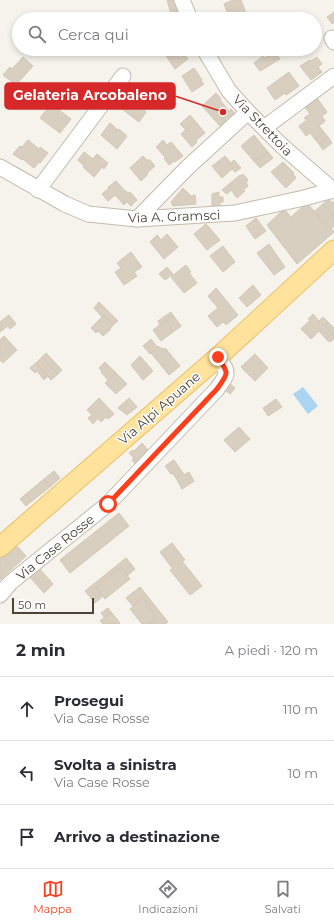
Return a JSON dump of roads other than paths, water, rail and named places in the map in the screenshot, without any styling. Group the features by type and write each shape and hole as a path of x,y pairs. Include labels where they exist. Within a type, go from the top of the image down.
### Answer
{"main road":[{"name":"Via Alpi Apuane","path":"0,547 218,357 334,250"}],"street":[{"path":"182,0 187,12"},
{"name":"Via Strettoia","path":"208,56 229,91 248,112 282,146 333,190"},
{"path":"38,190 123,76"},
{"path":"264,128 334,76"},
{"path":"137,219 188,167 248,112"},
{"name":"Via A. Gramsci","path":"0,167 38,190 88,214 137,219 235,213 333,190"},
{"name":"Via Case Rosse","path":"0,595 10,583 108,504 217,389 227,374 227,370 218,357"}],"water":[{"path":"303,387 318,406 308,414 293,394"}],"place":[{"name":"Gelateria Arcobaleno","path":"223,112"}]}
